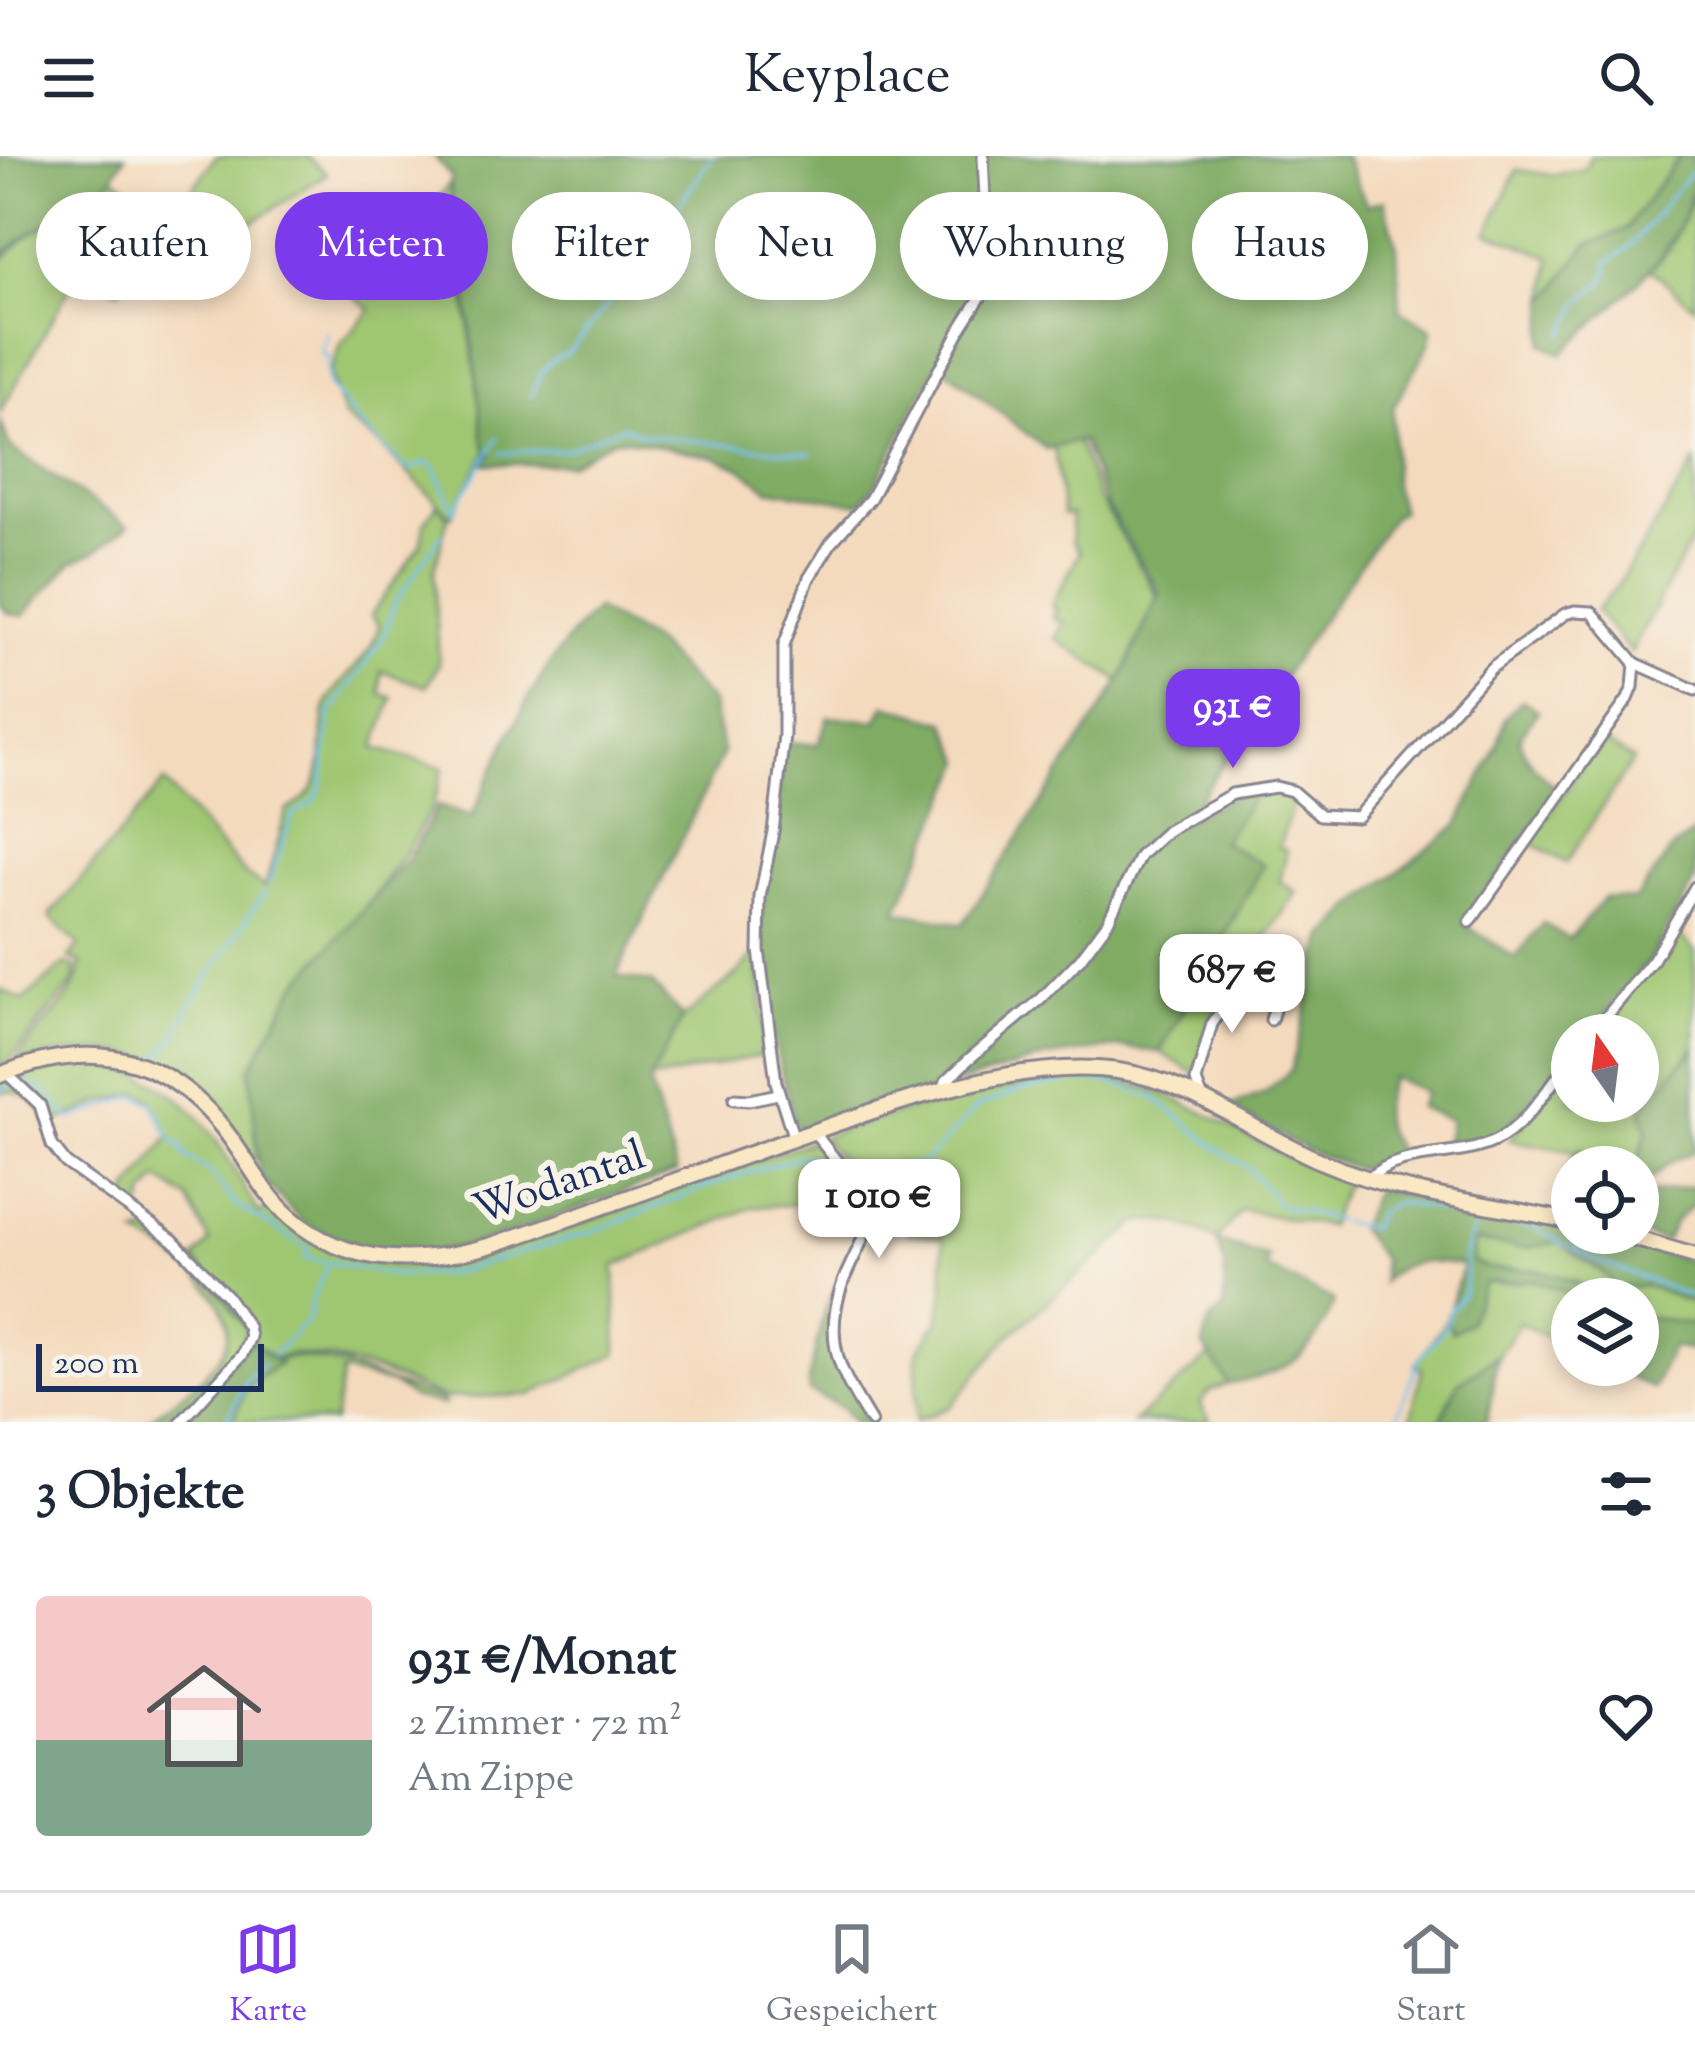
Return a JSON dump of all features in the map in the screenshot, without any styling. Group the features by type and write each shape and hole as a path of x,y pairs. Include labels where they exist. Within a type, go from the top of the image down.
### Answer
{"main road":[{"name":"Wodantal","path":"3,1074 45,1060 84,1055 150,1067 199,1101 273,1199 297,1222 340,1246 388,1259 442,1257 492,1245 942,1092 1082,1069 1135,1074 1203,1099 1293,1148 1369,1178 1551,1217"},
{"path":"1659,1246 1695,1256"}],"street":[{"path":"794,1139 778,1094 761,981 758,917 784,735 786,632 809,578 831,543 870,499 989,284 983,156"},
{"path":"942,1092 946,1081 1080,959 1107,923 1140,856 1168,831 1232,794 1276,787 1292,791 1320,815 1357,817 1491,668 1575,610 1596,616 1635,663 1695,690"},
{"path":"1470,922 1628,699 1635,663"},
{"path":"1608,1014 1653,960 1695,887"},
{"path":"1203,1099 1196,1081 1212,1024 1261,952 1280,990 1270,1020"},
{"path":"3,1074 40,1105 52,1145 66,1163 173,1240 217,1284 248,1327 250,1337 242,1355 181,1422"},
{"path":"1369,1178 1397,1160 1495,1142 1551,1083"},
{"path":"734,1099 778,1094"},
{"path":"814,1132 850,1174 867,1210 869,1221 841,1286 831,1336 844,1376 871,1422"}],"green space":[{"path":"0,156 125,156 101,192 36,192 36,230 0,257"},
{"path":"216,156 307,156 327,174 299,192 275,192 275,208 251,223 251,192 190,192"},
{"path":"434,156 1344,156 1361,192 1192,192 1192,300 1368,300 1368,205 1384,200 1397,248 1400,310 1432,330 1393,408 1393,485 1401,511 1393,516 1183,822 1233,796 1257,791 1222,842 1263,865 1160,1052 1120,1047 1047,1057 798,1131 771,1026 760,942 765,875 786,742 818,745 828,717 877,721 885,705 946,722 964,761 897,911 963,924 1120,681 1160,593 1107,507 1082,440 1046,449 938,363 876,484 860,504 768,489 741,468 715,457 625,439 614,439 569,464 484,464 491,454 483,437 467,300 488,300 488,192 451,192 451,177"},
{"path":"1590,156 1680,156 1641,213 1626,229 1586,246 1547,301 1551,257 1488,232 1517,170 1554,175 1585,169"},
{"path":"1680,156 1695,156 1692,189 1669,244 1631,289 1562,354 1543,344 1547,301 1586,246 1626,229"},
{"path":"113,176 135,192 101,192"},
{"path":"1695,192 1695,307 1650,269 1670,249"},
{"path":"36,231 36,300 63,300 0,413 0,262"},
{"path":"358,300 465,300 487,452 451,516 378,443 344,417 329,375 340,345 371,310"},
{"path":"0,419 10,447 128,526 71,563 23,616 8,613 0,605"},
{"path":"1077,441 1099,499 1158,596 1120,681 1055,639 1064,623 1053,616 1057,610 1051,606 1080,552 1072,542 1071,515 1063,515 1054,447"},
{"path":"1695,462 1695,534 1631,653 1596,611 1617,586"},
{"path":"437,504 448,517 434,572 439,663 427,687 381,671 381,694 393,698 375,748 443,768 433,806 351,927 296,985 250,1069 259,1159 251,1158 202,1097 153,1062 94,1052 16,1062 78,977 81,963 69,958 79,945 49,917 164,782 245,874 265,887 287,810 302,801 317,779 328,701 375,639 379,625 371,615 421,544 424,524"},
{"path":"596,609 655,643 712,703 723,753 616,976 652,983 683,1018 649,1082 677,1172 506,1235 442,1252 388,1254 343,1242 303,1223 259,1175 250,1069 296,985 408,859 438,806 471,817 539,680"},
{"path":"1522,700 1538,711 1519,738 1535,767 1560,790 1464,923 1515,958 1543,923 1569,939 1604,898 1635,900 1672,849 1695,832 1695,881 1651,958 1604,1014 1551,1014 1551,1077 1500,1135 1468,1144 1446,1141 1450,1120 1418,1107 1425,1092 1391,1077 1383,1118 1402,1156 1357,1169 1311,1152 1228,1107 1265,1093 1291,1070 1324,938 1353,907 1458,825 1498,744 1505,718"},
{"path":"1601,740 1633,760 1566,863 1530,842"},
{"path":"1257,790 1287,791 1295,797 1279,847 1287,850 1280,882 1297,892 1219,1005 1196,1074 1160,1052 1263,866 1222,842"},
{"path":"1675,930 1695,951 1695,1048 1659,1089 1659,1014 1611,1014"},
{"path":"757,952 766,1054 649,1081 683,1018"},
{"path":"65,964 76,968 74,982 8,1062 0,1065 0,989 23,1001"},
{"path":"1695,1048 1695,1151 1659,1172 1659,1146 1642,1146 1644,1122 1659,1122 1659,1089"},
{"path":"51,1067 119,1068 171,1093 211,1134 258,1213 269,1210 319,1243 367,1261 418,1265 477,1258 814,1140 836,1160 861,1200 752,1207 615,1266 617,1354 530,1395 443,1398 378,1371 332,1359 291,1354 274,1359 252,1342 252,1332 195,1259 210,1242 188,1199 159,1179 141,1209 124,1199 170,1136 151,1099 139,1093 102,1102 48,1126 30,1099 0,1093 0,1083"},
{"path":"1087,1077 1165,1095 1286,1156 1347,1180 1328,1226 1242,1210 1216,1240 1178,1224 1138,1222 1008,1337 950,1407 916,1421 917,1353 938,1321 944,1294 943,1237 909,1233 895,1185 865,1192 824,1136 954,1099"},
{"path":"1551,1089 1551,1122 1645,1122 1647,1131 1642,1146 1551,1148 1509,1140"},
{"path":"1695,1186 1695,1203 1674,1222 1665,1241 1659,1239 1659,1192"},
{"path":"1376,1188 1551,1225 1551,1244 1525,1248 1474,1241 1473,1262 1564,1278 1551,1278 1551,1286 1534,1280 1484,1283 1468,1323 1452,1332 1446,1320 1463,1265 1409,1264 1382,1282 1382,1259 1359,1229"},
{"path":"156,1228 201,1268 246,1328 244,1348 211,1384 203,1377 225,1346 223,1311 184,1265 137,1236"},
{"path":"1216,1241 1269,1258 1265,1267 1334,1301 1316,1337 1295,1360 1229,1384 1203,1345 1210,1320 1224,1308 1225,1265"},
{"path":"1473,1241 1525,1247 1551,1243 1551,1254 1576,1254 1607,1278 1564,1278 1536,1270 1488,1271 1472,1262"},
{"path":"1659,1252 1695,1262 1695,1304 1659,1290 1659,1278 1607,1278 1575,1254"},
{"path":"1534,1280 1551,1286 1551,1339 1519,1323 1499,1354 1458,1383 1440,1422 1410,1421 1422,1369 1415,1365 1446,1320 1452,1331 1468,1323 1484,1283"},
{"path":"840,1284 833,1342 869,1422 854,1422 842,1408 809,1391 824,1314"},
{"path":"1659,1290 1695,1304 1695,1325 1659,1319"},
{"path":"1659,1319 1695,1325 1695,1351 1672,1347 1659,1376"},
{"path":"246,1338 280,1364 246,1387 232,1422 146,1422 203,1377 212,1383 244,1348"},
{"path":"1499,1354 1486,1422 1440,1422 1458,1383"},
{"path":"1211,1355 1229,1384 1210,1391 1200,1404 1208,1422 1133,1422"},
{"path":"292,1357 351,1368 443,1400 445,1405 413,1398 390,1383 342,1372 334,1422 232,1422 246,1387 279,1364 276,1361"}],"waterway":[{"path":"531,396 541,372 569,352 607,306 713,156"},
{"path":"1563,336 1581,301 1601,285 1609,271 1606,264 1632,243 1695,170"},
{"path":"328,333 321,354 328,356 328,385 361,426 408,470 433,465 454,510"},
{"path":"501,453 565,450 623,426 644,435 811,454"},
{"path":"454,510 498,438"},
{"path":"269,883 292,816 315,801 322,784 330,713 385,634 394,604 442,534"},
{"path":"156,1059 172,1043 192,1002 265,891"},
{"path":"855,1173 896,1174 925,1161 977,1107 1021,1090 1076,1080 1109,1082 1154,1097 1247,1167 1279,1205 1336,1220"},
{"path":"24,1081 44,1091 70,1119 135,1096 153,1103 184,1155 212,1174 236,1205 308,1248 305,1258 394,1275 449,1274 593,1231 716,1183 805,1155 835,1166"},
{"path":"0,1091 11,1085"},
{"path":"1341,1222 1371,1228 1379,1212 1396,1202 1471,1217"},
{"path":"1395,1422 1419,1359 1446,1325 1451,1307 1464,1291 1465,1254 1478,1218 1532,1227 1590,1258 1695,1298"},
{"path":"273,1355 309,1318 327,1267"},
{"path":"227,1422 246,1381 263,1364"}]}
